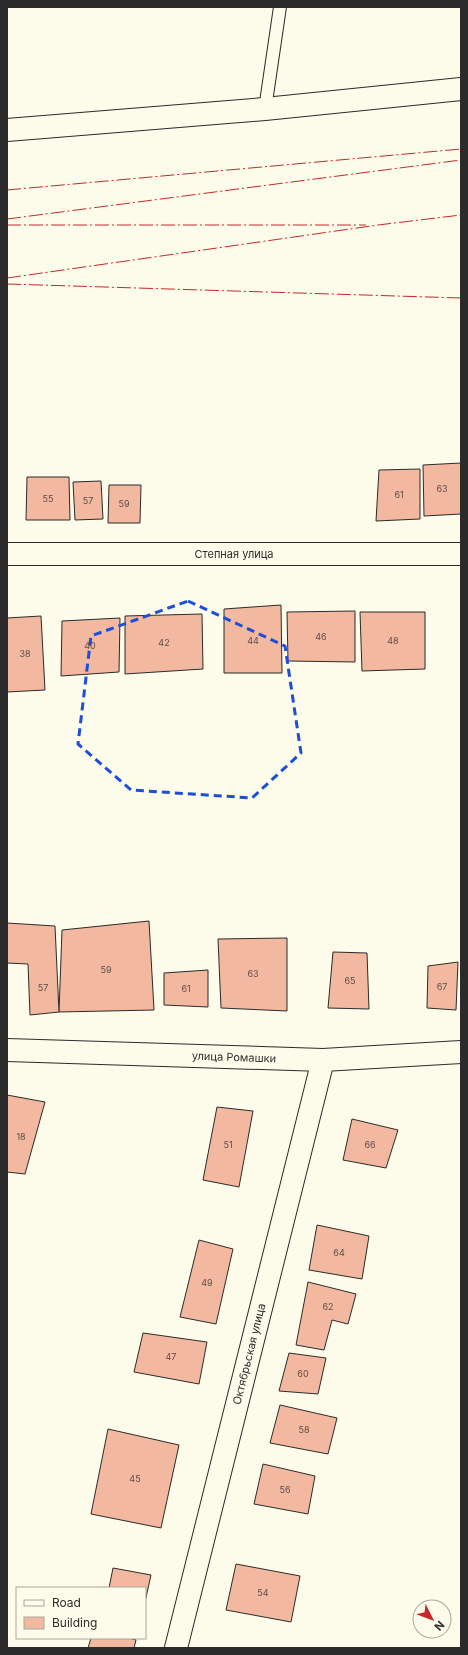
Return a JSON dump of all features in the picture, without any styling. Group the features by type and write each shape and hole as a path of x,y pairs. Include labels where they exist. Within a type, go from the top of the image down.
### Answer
{"street":[{"path":"7,130 265,110 461,90"},
{"name":"Степная улица","path":"7,554 461,554"},
{"name":"улица Ромашки","path":"7,1050 323,1060 461,1052"},
{"name":"Октябрьская улица","path":"176,1648 323,1060"}],"lane":[{"path":"265,110 280,7"}],"highlighted area":[{"path":"188,601 285,646 301,753 252,798 131,790 78,744 91,636"}],"building":[{"path":"461,463 461,514 424,516 423,465"},
{"path":"420,469 420,519 376,521 379,470"},
{"path":"27,477 69,477 70,520 26,520"},
{"path":"101,481 103,519 75,520 73,482"},
{"path":"109,485 141,485 140,523 108,523"},
{"path":"281,605 282,673 224,673 224,609"},
{"path":"355,611 355,662 288,661 287,612"},
{"path":"360,612 425,612 425,669 362,671"},
{"path":"202,614 203,669 125,674 125,616"},
{"path":"41,616 45,690 7,692 7,618"},
{"path":"120,618 119,672 61,676 62,621"},
{"path":"149,921 154,1010 59,1012 62,930"},
{"path":"7,923 55,926 59,1012 30,1015 28,964 7,963"},
{"path":"287,938 287,1011 221,1008 218,939"},
{"path":"333,952 367,953 369,1009 328,1008"},
{"path":"458,962 456,1010 427,1008 428,966"},
{"path":"208,970 208,1007 164,1005 164,973"},
{"path":"7,1095 45,1102 25,1174 7,1172"},
{"path":"217,1107 253,1111 239,1187 203,1180"},
{"path":"352,1119 398,1130 386,1168 343,1160"},
{"path":"317,1225 369,1236 362,1279 309,1270"},
{"path":"199,1240 233,1249 216,1324 180,1317"},
{"path":"308,1282 356,1294 348,1324 332,1320 324,1350 296,1345"},
{"path":"143,1333 207,1342 199,1384 134,1372"},
{"path":"289,1353 326,1358 318,1394 279,1391"},
{"path":"280,1405 337,1418 328,1454 270,1443"},
{"path":"108,1429 179,1445 161,1528 91,1514"},
{"path":"263,1464 315,1476 308,1514 254,1504"},
{"path":"236,1564 300,1576 291,1622 226,1610"},
{"path":"113,1568 151,1575 146,1598 146,1587 109,1587"},
{"path":"91,1639 136,1640 134,1648 88,1648"}],"power":[{"path":"7,190 461,149"},
{"path":"7,219 461,160"},
{"path":"7,278 378,225 461,215"},
{"path":"7,225 366,225"},
{"path":"7,284 461,298"}]}
